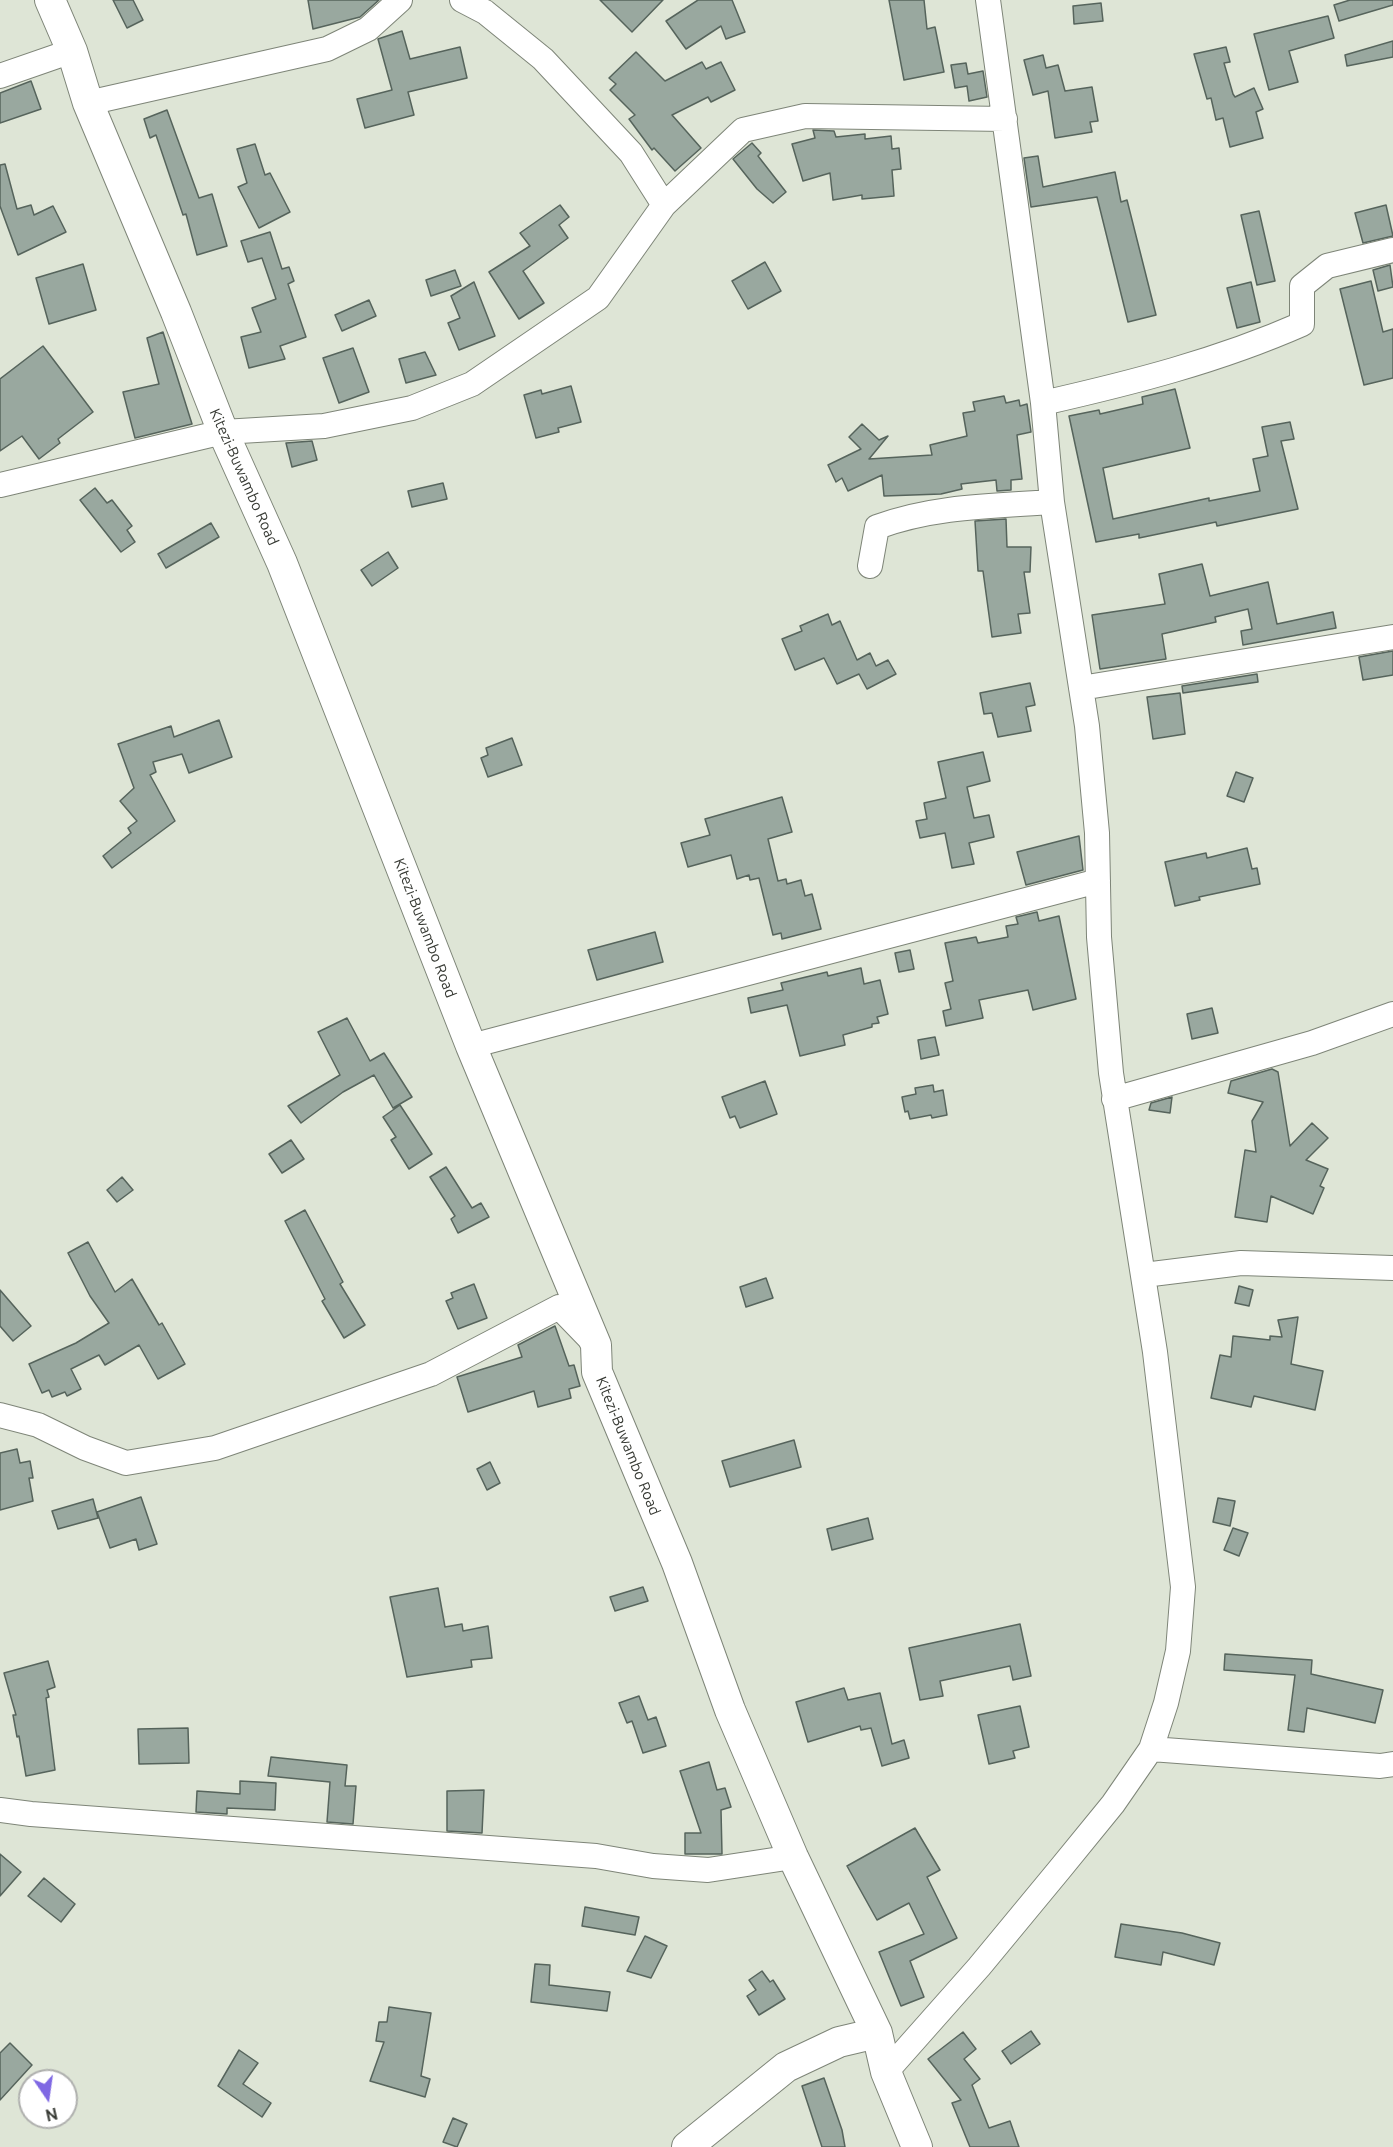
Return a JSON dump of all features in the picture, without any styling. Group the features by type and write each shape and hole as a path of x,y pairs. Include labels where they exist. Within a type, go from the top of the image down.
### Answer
{"street":[{"name":"Kitezi-Buwambo Road","path":"50,0 72,51 88,103 176,312 223,432 282,563 471,1046 596,1345 597,1372 677,1563 730,1710 794,1857 877,2033 886,2072 917,2147"},
{"path":"88,103 327,49 368,29 400,0"},
{"path":"462,0 485,12 543,59 631,153 664,205"},
{"path":"886,2072 979,1967 1083,1842 1151,1749 1166,1703 1178,1651 1183,1587 1144,1275 1114,1100 1099,937 1097,833 1081,688 1052,502 1043,403 988,0"},
{"path":"0,76 72,51"},
{"path":"0,485 223,432 324,426 412,408 472,384 598,298 664,205 744,129 805,116 1005,119"},
{"path":"1043,403 1166,375 1302,324 1302,286 1327,266 1393,250"},
{"path":"870,566 877,527 908,516 953,509 1052,502"},
{"path":"1081,688 1393,637"},
{"path":"471,1046 1098,881"},
{"path":"1114,1100 1312,1043 1393,1014"},
{"path":"1144,1275 1240,1263 1393,1268"},
{"path":"0,1415 38,1425 85,1448 126,1463 215,1449 291,1424 356,1398 431,1374 559,1307 596,1345"},
{"path":"1151,1749 1380,1766 1393,1764"},
{"path":"0,1810 596,1856 653,1866 708,1870 794,1857"},
{"path":"687,2147 786,2067 839,2042 877,2033"}],"building":[{"path":"113,0 133,0 143,20 127,28"},
{"path":"308,0 379,0 360,17 313,29"},
{"path":"600,0 663,0 632,32"},
{"path":"698,0 732,0 745,32 726,39 721,26 686,49 666,21"},
{"path":"889,0 924,0 927,29 935,27 944,72 904,80"},
{"path":"1350,0 1393,0 1393,5 1339,21 1334,5"},
{"path":"1101,3 1103,21 1074,24 1073,6"},
{"path":"1328,16 1334,38 1289,51 1298,82 1269,90 1254,34"},
{"path":"402,31 410,59 460,47 467,78 408,92 414,115 365,128 357,99 392,90 378,39"},
{"path":"1393,41 1393,57 1347,66 1345,55"},
{"path":"1226,47 1230,62 1224,63 1233,94 1235,97 1254,88 1263,109 1256,112 1263,138 1230,147 1223,118 1216,120 1211,98 1207,99 1194,54"},
{"path":"636,52 665,81 702,62 706,69 721,62 735,90 711,102 708,97 672,115 701,148 675,171 654,148 652,150 629,119 635,115 610,90 616,84 609,78"},
{"path":"1043,55 1046,68 1058,65 1065,91 1092,87 1098,121 1090,122 1092,132 1055,138 1048,91 1033,95 1024,60"},
{"path":"966,63 968,74 983,71 987,97 969,101 967,86 955,88 951,65"},
{"path":"31,81 41,109 0,123 0,93"},
{"path":"167,110 199,198 212,194 227,246 197,255 186,214 183,215 156,135 150,138 144,119"},
{"path":"813,130 834,131 836,137 865,134 865,139 891,136 892,149 899,148 901,169 892,170 894,196 862,199 862,195 833,200 830,173 803,181 792,144 815,138"},
{"path":"752,143 761,153 758,156 786,192 773,203 757,189 733,159"},
{"path":"255,144 265,175 270,173 290,212 259,228 238,187 247,183 237,149"},
{"path":"1038,156 1043,187 1115,172 1121,202 1127,200 1156,315 1128,322 1097,197 1031,207 1024,158"},
{"path":"5,164 17,209 31,205 34,215 53,206 66,232 18,255 0,206 0,165"},
{"path":"560,205 569,217 559,225 568,238 523,271 544,303 519,319 489,272 530,246 520,233"},
{"path":"1386,205 1393,236 1363,243 1355,213"},
{"path":"1259,211 1275,281 1257,285 1241,215"},
{"path":"270,232 282,269 289,267 294,281 288,284 306,337 280,346 285,359 249,368 241,337 261,332 252,308 276,299 262,258 248,262 241,241"},
{"path":"765,262 781,291 748,309 732,281"},
{"path":"83,264 96,310 49,324 36,278"},
{"path":"1390,265 1393,287 1378,291 1373,270"},
{"path":"455,270 461,286 431,296 426,280"},
{"path":"1371,281 1383,332 1393,329 1393,378 1364,385 1340,289"},
{"path":"474,282 495,336 459,350 448,323 460,318 451,296"},
{"path":"1251,282 1260,322 1237,328 1227,288"},
{"path":"369,300 376,316 342,331 335,315"},
{"path":"163,332 192,424 135,438 123,392 159,384 147,338"},
{"path":"43,346 93,412 58,439 60,443 39,459 22,436 0,451 0,379"},
{"path":"353,348 369,392 339,403 323,358"},
{"path":"425,352 436,375 406,383 399,359"},
{"path":"571,386 581,422 558,428 559,432 536,438 524,395 541,390 542,394"},
{"path":"1175,389 1190,448 1103,468 1113,519 1209,498 1209,501 1260,491 1253,459 1268,456 1262,427 1290,422 1294,439 1281,441 1298,509 1217,526 1216,522 1139,538 1139,534 1096,542 1069,416 1099,410 1100,414 1143,404 1142,397"},
{"path":"1004,396 1006,403 1019,400 1020,406 1027,404 1031,432 1017,435 1022,479 1011,480 1011,490 997,491 996,480 961,484 962,489 941,494 884,496 882,475 848,491 842,478 836,482 828,465 861,449 849,437 862,424 879,440 888,436 869,459 932,455 930,445 967,436 963,413 975,411 973,402"},
{"path":"312,441 317,460 292,467 286,443"},
{"path":"443,483 447,499 412,507 408,491"},
{"path":"95,488 107,503 112,500 132,526 127,530 135,542 121,552 80,500"},
{"path":"1006,519 1007,547 1031,547 1030,572 1024,572 1030,613 1018,614 1021,633 992,637 983,571 978,571 975,521"},
{"path":"211,523 219,537 166,568 158,554"},
{"path":"388,552 398,568 372,586 361,570"},
{"path":"1202,564 1210,596 1268,582 1277,624 1333,612 1336,628 1243,645 1241,631 1252,629 1248,609 1215,617 1216,622 1162,634 1166,659 1100,669 1092,615 1165,604 1159,574"},
{"path":"828,614 832,625 840,621 857,660 870,653 876,666 888,660 896,674 867,689 859,674 837,684 824,658 795,670 782,639 802,631 800,626"},
{"path":"1393,651 1393,675 1363,680 1359,657"},
{"path":"1257,674 1258,682 1183,693 1182,686"},
{"path":"1030,683 1035,705 1026,707 1031,731 998,737 992,713 984,714 980,693"},
{"path":"1180,693 1185,734 1153,739 1147,697"},
{"path":"219,720 232,757 189,773 182,754 153,762 156,772 150,775 175,821 112,868 103,856 131,833 128,828 137,821 120,801 134,788 118,744 171,726 174,737"},
{"path":"512,738 522,765 488,777 481,758 488,755 486,748"},
{"path":"983,752 990,781 967,787 974,818 989,815 994,837 969,843 974,864 952,868 945,833 920,838 916,821 927,819 924,803 946,798 938,762"},
{"path":"1236,772 1253,778 1244,802 1227,796"},
{"path":"782,797 792,832 768,839 778,881 786,879 787,884 801,880 805,896 812,894 821,929 782,939 781,933 773,935 759,878 750,880 749,875 737,879 731,855 688,867 681,843 710,835 705,819"},
{"path":"1079,836 1083,870 1026,885 1017,852"},
{"path":"1247,848 1252,869 1257,868 1260,884 1199,897 1200,900 1175,906 1165,862 1206,853 1207,858"},
{"path":"1037,912 1039,921 1059,916 1076,999 1033,1010 1028,990 979,1000 983,1018 946,1026 943,1011 951,1009 945,983 953,981 945,943 976,937 978,943 1008,937 1006,926 1018,924 1016,917"},
{"path":"655,932 663,962 597,980 588,950"},
{"path":"910,950 914,969 899,972 895,953"},
{"path":"861,968 864,984 880,980 888,1014 877,1017 879,1023 872,1024 872,1027 843,1035 845,1045 800,1056 787,1005 751,1013 748,998 783,990 781,983 827,972 828,976"},
{"path":"1212,1008 1218,1033 1192,1039 1187,1014"},
{"path":"347,1018 370,1061 384,1053 412,1097 393,1108 374,1075 343,1092 301,1123 288,1106 340,1075 318,1032"},
{"path":"935,1037 939,1055 921,1059 918,1040"},
{"path":"1272,1069 1278,1072 1290,1146 1312,1123 1328,1138 1306,1160 1328,1169 1320,1186 1324,1188 1313,1214 1271,1196 1267,1222 1235,1217 1245,1150 1256,1152 1252,1121 1263,1102 1228,1093 1231,1081"},
{"path":"765,1081 777,1114 740,1128 735,1116 730,1118 722,1097"},
{"path":"933,1085 934,1092 943,1090 947,1115 910,1119 908,1111 905,1112 902,1097 916,1094 915,1088"},
{"path":"1172,1097 1170,1113 1149,1110 1151,1103"},
{"path":"400,1105 432,1154 409,1169 391,1140 396,1137 383,1117"},
{"path":"291,1140 304,1159 282,1173 269,1154"},
{"path":"446,1167 472,1208 481,1203 489,1217 458,1233 451,1219 455,1216 430,1177"},
{"path":"122,1177 133,1190 117,1202 107,1190"},
{"path":"305,1210 343,1282 340,1284 365,1325 344,1338 322,1301 325,1299 285,1221"},
{"path":"88,1242 115,1292 132,1279 159,1325 162,1323 185,1364 158,1379 139,1345 105,1365 99,1355 71,1369 81,1389 67,1396 65,1392 52,1397 49,1390 42,1393 29,1364 76,1343 109,1323 90,1296 68,1253"},
{"path":"766,1278 773,1298 746,1307 740,1287"},
{"path":"474,1284 487,1318 458,1329 446,1301 453,1298 451,1293"},
{"path":"1239,1286 1253,1290 1249,1306 1235,1303"},
{"path":"0,1290 31,1326 13,1341 0,1326"},
{"path":"1298,1317 1291,1364 1323,1371 1315,1410 1254,1396 1251,1407 1211,1398 1220,1355 1231,1357 1233,1336 1270,1340 1270,1336 1282,1337 1278,1320"},
{"path":"555,1326 569,1366 574,1365 580,1386 569,1389 571,1398 538,1407 534,1391 468,1412 457,1377 522,1357 518,1345"},
{"path":"794,1440 801,1467 730,1487 722,1461"},
{"path":"17,1449 20,1463 30,1461 33,1478 29,1478 33,1501 0,1510 0,1453"},
{"path":"490,1462 500,1483 487,1490 477,1469"},
{"path":"141,1497 157,1544 139,1550 136,1539 110,1548 97,1512"},
{"path":"1218,1498 1235,1501 1230,1526 1213,1522"},
{"path":"93,1499 98,1518 58,1529 52,1511"},
{"path":"868,1518 873,1539 832,1550 827,1529"},
{"path":"1233,1528 1248,1533 1239,1556 1224,1550"},
{"path":"643,1587 648,1601 615,1611 610,1597"},
{"path":"438,1588 445,1627 462,1624 463,1631 488,1626 492,1658 471,1660 472,1667 407,1677 390,1597"},
{"path":"1020,1624 1031,1676 1013,1680 1010,1666 940,1681 943,1696 920,1700 909,1648"},
{"path":"1225,1654 1312,1660 1311,1674 1383,1690 1375,1723 1307,1708 1304,1732 1288,1730 1295,1675 1224,1670"},
{"path":"48,1661 55,1687 47,1690 49,1697 46,1698 55,1770 26,1776 13,1715 16,1715 4,1673"},
{"path":"844,1688 848,1700 880,1693 892,1744 904,1740 909,1758 882,1766 871,1728 861,1730 860,1726 808,1742 796,1702"},
{"path":"639,1696 648,1720 656,1717 666,1746 643,1753 632,1721 627,1723 619,1703"},
{"path":"1020,1706 1029,1747 1013,1751 1015,1758 989,1764 978,1715"},
{"path":"188,1728 189,1763 139,1764 138,1729"},
{"path":"271,1757 347,1765 345,1786 356,1786 353,1824 327,1822 330,1782 268,1776"},
{"path":"709,1762 717,1790 725,1788 731,1807 721,1810 722,1854 685,1854 685,1833 701,1833 680,1771"},
{"path":"240,1781 276,1783 275,1810 227,1808 227,1814 196,1812 197,1791 240,1794"},
{"path":"484,1790 482,1833 447,1831 447,1791"},
{"path":"915,1828 940,1870 927,1877 957,1938 910,1961 924,1997 901,2006 879,1952 924,1934 909,1903 877,1920 847,1866"},
{"path":"0,1854 21,1872 0,1896"},
{"path":"44,1878 75,1904 61,1922 28,1896"},
{"path":"585,1907 639,1917 635,1935 582,1926"},
{"path":"1121,1924 1182,1933 1220,1943 1214,1965 1163,1952 1161,1965 1115,1957"},
{"path":"645,1936 667,1946 651,1978 627,1971"},
{"path":"535,1964 550,1965 549,1985 610,1992 607,2011 531,2002"},
{"path":"762,1971 770,1982 773,1980 785,1999 759,2015 747,1996 756,1990 749,1980"},
{"path":"389,2007 431,2013 421,2076 430,2079 425,2097 370,2081 384,2042 376,2041 379,2022 387,2022"},
{"path":"1031,2031 1040,2044 1011,2064 1002,2051"},
{"path":"963,2032 976,2049 964,2059 980,2079 972,2085 989,2128 1010,2121 1019,2147 970,2147 952,2103 961,2100 928,2059"},
{"path":"10,2043 32,2065 28,2069 18,2069 18,2080 0,2100 0,2053"},
{"path":"239,2050 258,2063 243,2084 271,2103 262,2117 218,2086"},
{"path":"824,2078 842,2130 845,2147 822,2147 802,2086"},
{"path":"453,2118 467,2124 457,2147 443,2142"}]}
